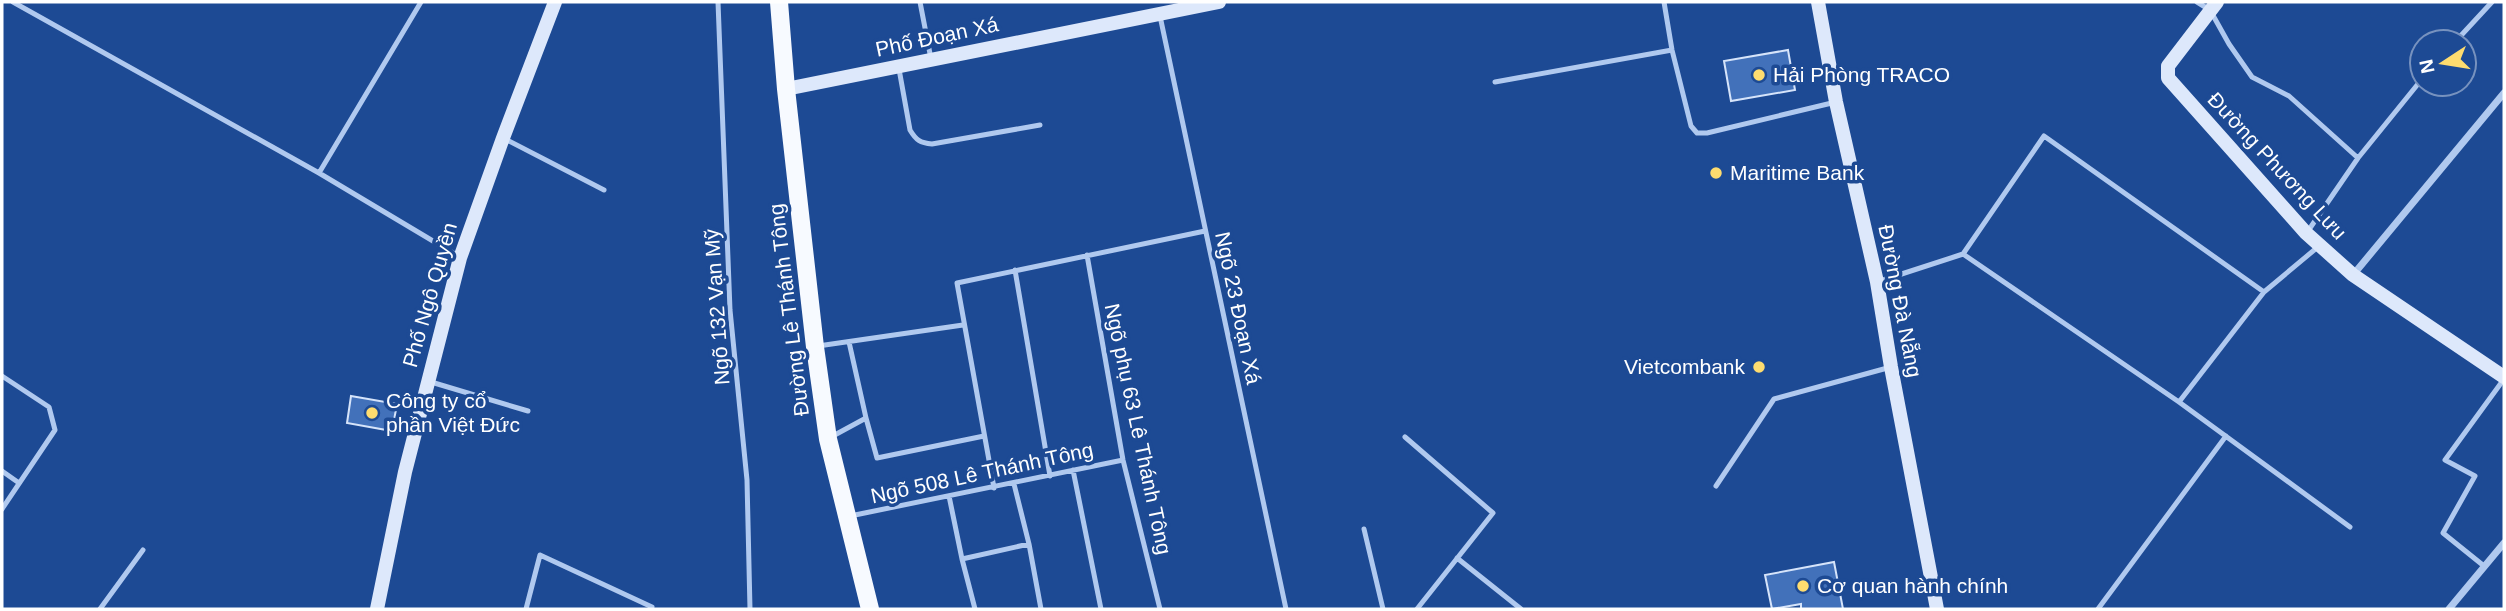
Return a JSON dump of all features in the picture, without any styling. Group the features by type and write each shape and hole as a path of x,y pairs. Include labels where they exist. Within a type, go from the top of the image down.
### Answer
{"main road":[{"name":"Đường Lê Thánh Tông","path":"779,2 786,89 828,439 870,609"}],"street":[{"name":"Phố Ngô Quyền","path":"377,609 405,472 460,258 555,2"},
{"name":"Phố Đoạn Xá","path":"786,89 1219,2"},
{"name":"Đường Đà Nẵng","path":"1818,2 1836,102 1877,282 1937,609"},
{"name":"Đường Phương Lưu","path":"2213,6 2168,66 2168,78 2320,246 2353,275 2504,378"},
{"path":"2353,275 2504,93"},
{"path":"2449,609 2504,543"}],"lane":[{"path":"12,2 319,173 460,258"},
{"path":"319,173 421,2"},
{"name":"Ngõ 132 Vạn Mỹ","path":"718,2 730,310 747,480 750,609"},
{"path":"920,2 931,60"},
{"path":"1664,2 1672,50 1691,126 1697,133 1707,133 1836,102"},
{"path":"2197,2 2213,6 2229,44 2252,77 2289,96 2358,158"},
{"path":"2468,28 2492,2"},
{"name":"Ngõ 23 Đoạn Xá","path":"1159,13 1286,609"},
{"path":"1495,82 1672,50"},
{"path":"899,66 910,130 916,139 923,143 932,144 1040,125"},
{"path":"2306,233 2358,158 2408,96"},
{"path":"1877,282 1962,254 2044,136 2264,292"},
{"path":"503,138 604,190"},
{"path":"994,488 957,283 1205,230"},
{"path":"2179,402 2264,292 2320,246"},
{"path":"1962,254 2179,402 2350,527"},
{"name":"Ngõ phụ 63 Lê Thánh Tông","path":"1087,255 1124,460 1160,609"},
{"path":"1014,270 1049,476"},
{"path":"815,347 963,325"},
{"path":"849,342 877,458 984,436"},
{"path":"1716,486 1774,400 1891,367"},
{"path":"2,376 49,407 55,430 2,509"},
{"path":"2484,566 2443,533 2475,476 2445,460 2504,378"},
{"path":"428,382 528,411"},
{"path":"828,439 866,418"},
{"path":"2098,609 2226,436"},
{"path":"1405,437 1493,513 1418,609"},
{"name":"Ngõ 508 Lê Thánh Tông","path":"847,516 1124,460"},
{"path":"1073,470 1101,609"},
{"path":"2,471 19,484"},
{"path":"1014,484 1041,609"},
{"path":"949,496 975,609"},
{"path":"1364,528 1383,609"},
{"path":"962,559 1029,544"},
{"path":"100,609 143,550"},
{"path":"526,609 540,555 652,607"},
{"path":"1457,558 1521,609"}],"building":[{"name":"Hải Phòng TRACO","path":"1788,50 1795,90 1731,101 1724,61"},
{"name":"Công ty cổ phần Việt Đức","path":"351,396 397,404 392,431 347,423"},
{"name":"Cơ quan hành chính","path":"1834,562 1843,609 1801,609 1801,604 1772,609 1765,575"}],"place":[{"name":"Hải Phòng TRACO","path":"1759,75"},
{"name":"Maritime Bank","path":"1716,173"},
{"name":"Vietcombank","path":"1759,367"},
{"name":"Công ty cổ phần Việt Đức","path":"372,413"},
{"name":"Cơ quan hành chính","path":"1803,586"}]}
